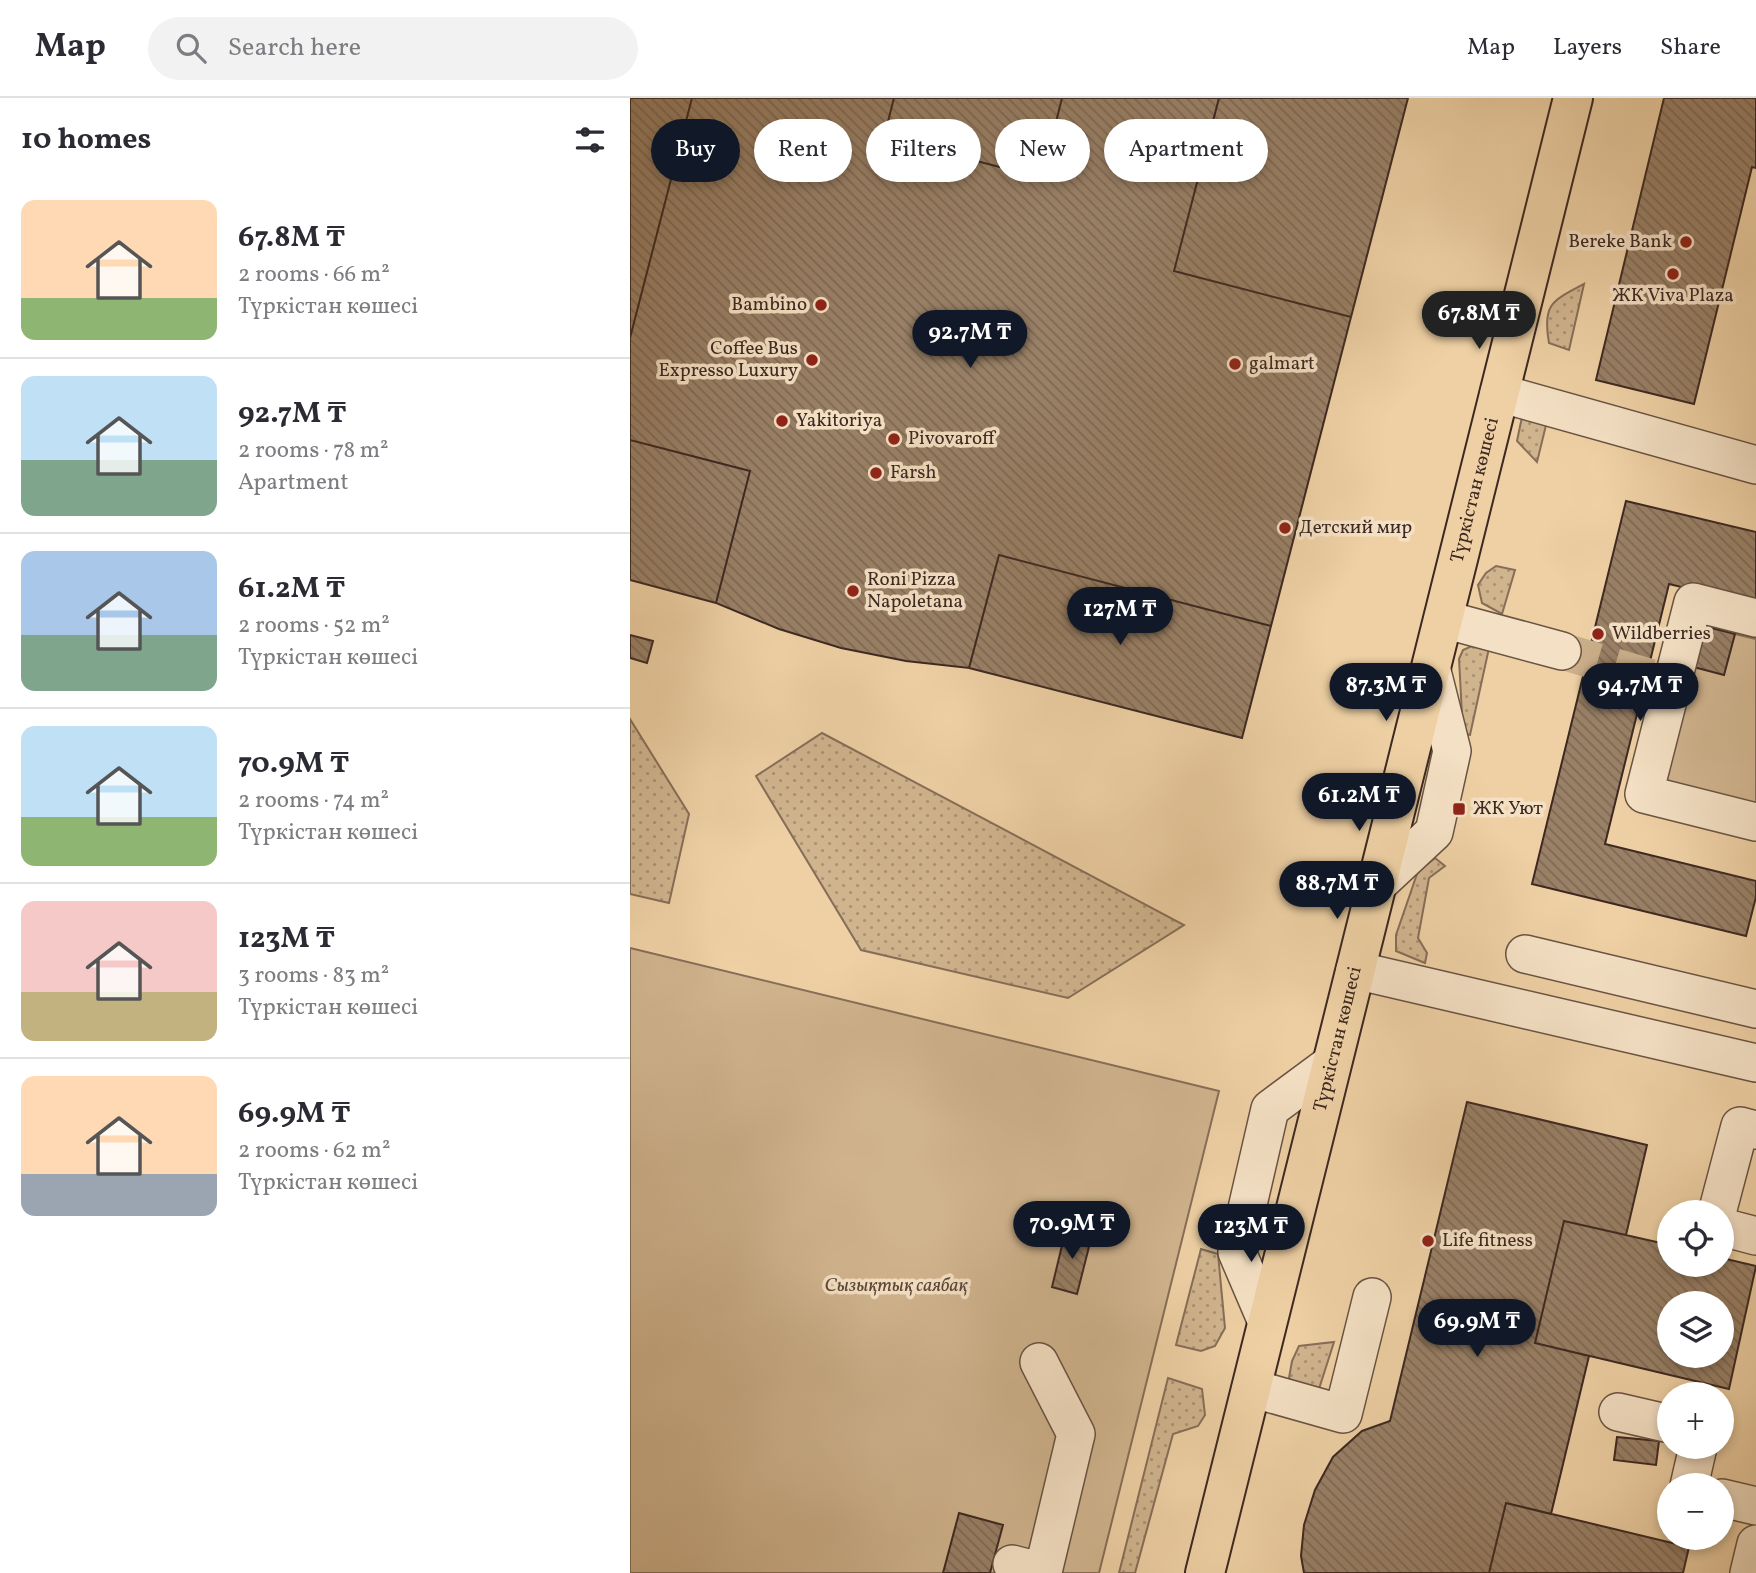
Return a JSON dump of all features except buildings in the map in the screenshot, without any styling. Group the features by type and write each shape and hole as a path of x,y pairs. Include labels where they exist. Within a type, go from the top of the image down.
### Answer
{"main road":[{"name":"Түркістан көшесі","path":"1205,1573 1573,98"}],"lane":[{"path":"1499,393 1756,465"},
{"path":"1756,618 1693,602 1644,794 1756,822"},
{"path":"1443,619 1562,651"},
{"path":"1525,954 1756,1009"},
{"path":"1355,970 1754,1054"},
{"path":"1720,1200 1740,1126 1756,1130"},
{"path":"1734,1230 1756,1236"},
{"path":"1251,1388 1343,1414 1372,1297"},
{"path":"1012,1564 1043,1572 1076,1434 1039,1362"},
{"path":"1618,1412 1657,1421"},
{"path":"1734,1500 1756,1506"},
{"path":"1749,1573 1756,1544"}],"green space":[{"path":"1584,284 1569,350 1549,343 1547,320 1552,305"},
{"path":"1522,417 1548,417 1537,462 1517,441"},
{"path":"1496,566 1515,570 1502,614 1482,603 1478,585 1486,573"},
{"path":"1735,634 1756,639 1756,807 1656,782 1686,665"},
{"path":"1472,646 1489,648 1470,735 1463,733 1459,659 1463,650"},
{"path":"630,719 689,814 669,903 630,894"},
{"path":"822,733 1184,925 1068,998 861,950 756,776"},
{"path":"1435,858 1445,866 1429,878 1418,938 1427,953 1425,963 1396,951 1396,935 1418,871"},
{"name":"Сызықтық саябақ","path":"630,948 1219,1091 1099,1573 630,1573"},
{"path":"1201,1249 1218,1254 1225,1328 1215,1346 1201,1351 1176,1345"},
{"path":"1334,1342 1317,1395 1308,1396 1289,1378 1292,1361 1299,1346"},
{"path":"1168,1378 1202,1389 1205,1415 1198,1426 1173,1434 1135,1573 1119,1573"}],"tunnel":[{"path":"1562,651 1672,684"}],"place":[{"name":"Bereke Bank","path":"1686,242"},
{"name":"ЖК Viva Plaza","path":"1673,274"},
{"name":"Bambino","path":"821,305"},
{"name":"Coffee Bus Expresso Luxury","path":"812,360"},
{"name":"galmart","path":"1235,364"},
{"name":"Yakitoriya","path":"782,421"},
{"name":"Pivovaroff","path":"894,439"},
{"name":"Farsh","path":"876,473"},
{"name":"Детский мир","path":"1285,528"},
{"name":"Roni Pizza Napoletana","path":"853,591"},
{"name":"Wildberries","path":"1598,634"},
{"name":"ЖК Уют","path":"1459,809"},
{"name":"Life fitness","path":"1428,1241"}]}
